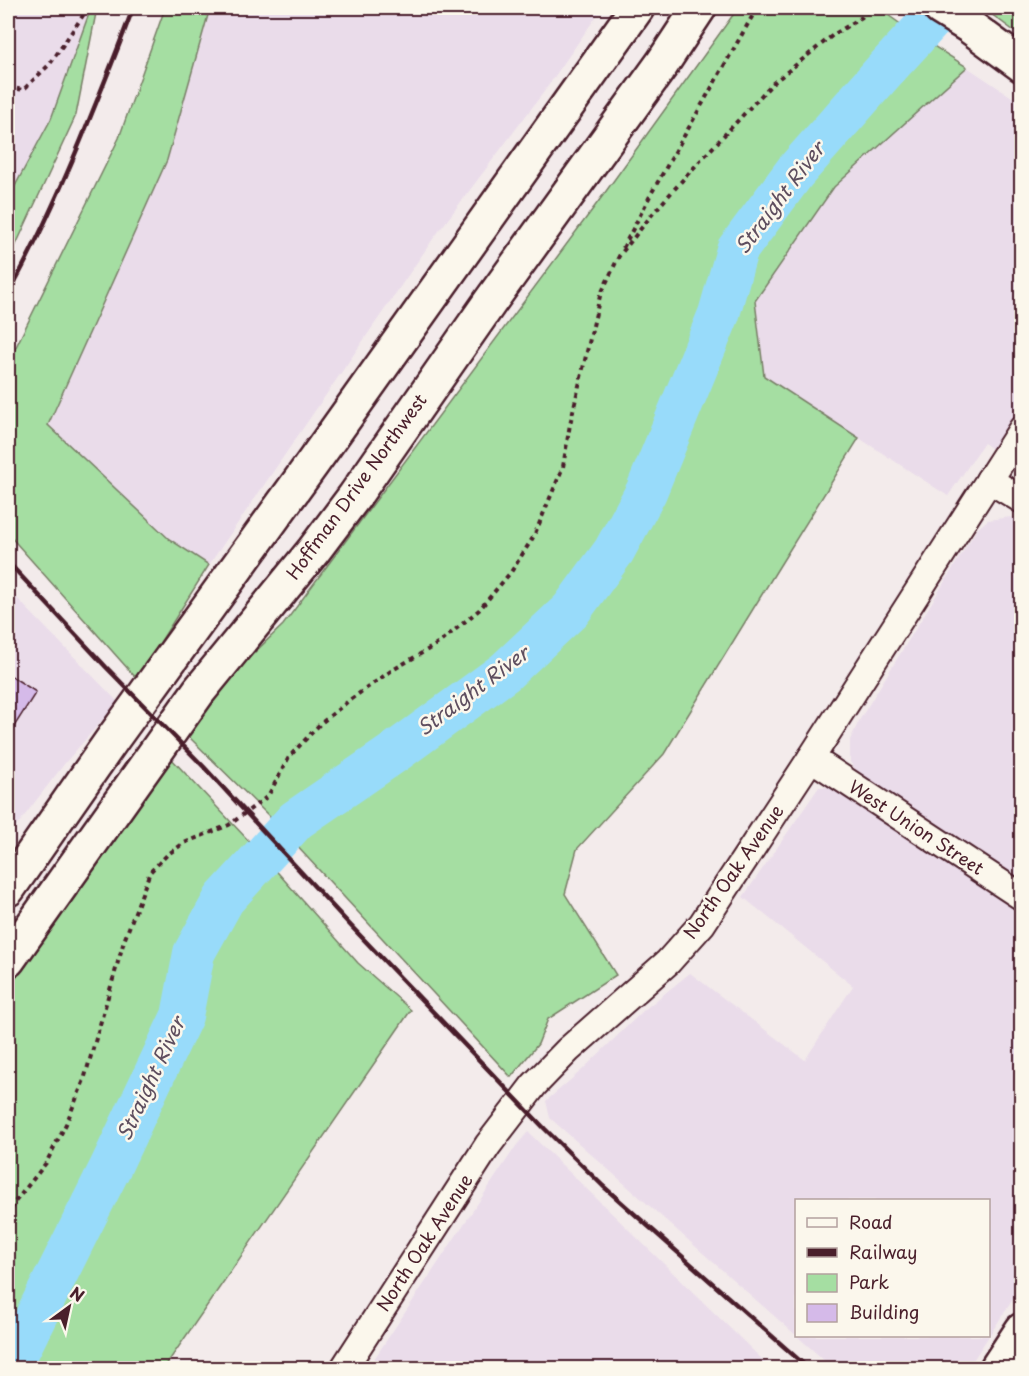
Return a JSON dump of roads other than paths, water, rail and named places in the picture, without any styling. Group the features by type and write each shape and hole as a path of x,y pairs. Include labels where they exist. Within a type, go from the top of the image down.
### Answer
{"main road":[{"path":"8,889 114,737 319,455 637,8"},
{"name":"Hoffman Drive Northwest","path":"8,960 199,691 314,550 354,497 490,302 662,64 699,8"},
{"path":"940,8 1015,60"},
{"path":"997,1368 1022,1330"}],"street":[{"name":"North Oak Avenue","path":"344,1368 488,1145 534,1085 561,1057 668,962 702,924 1022,429"},
{"path":"989,480 1022,500"},
{"name":"West Union Street","path":"811,758 1022,897"}],"waterway":[{"name":"Straight River","path":"10,1368 110,1168 182,1016 194,953 224,899 296,820 394,753 505,672 571,610 614,551 646,492 719,314 737,250 795,172 942,8"}],"railway":[{"path":"8,294 38,238 64,180 133,8"},
{"path":"8,562 545,1129 603,1186 808,1368"}]}
